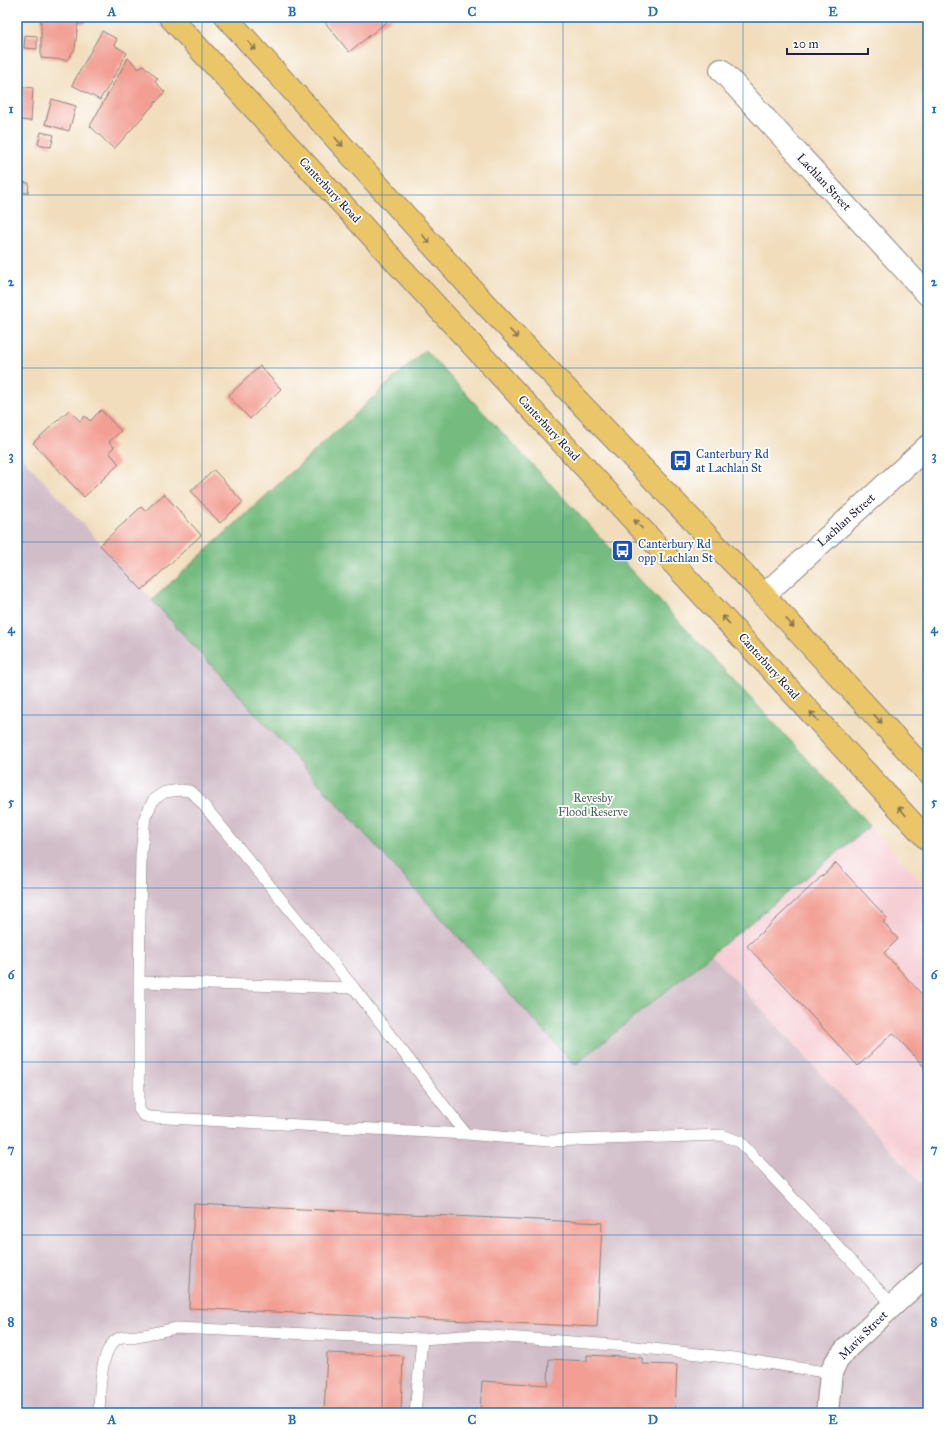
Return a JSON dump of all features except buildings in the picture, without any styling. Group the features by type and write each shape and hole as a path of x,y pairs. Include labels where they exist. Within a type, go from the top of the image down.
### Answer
{"highway":[{"name":"Canterbury Road","path":"170,17 928,840"},
{"path":"226,17 488,307 764,595 928,773"}],"street":[{"name":"Lachlan Street","path":"721,70 928,295"},
{"name":"Lachlan Street","path":"764,595 928,446"},
{"name":"Mavis Street","path":"827,1413 831,1373 836,1362 848,1347 928,1272"}],"lane":[{"path":"466,1134 354,988 205,807 189,791 181,790 166,792 154,799 146,817 141,854 139,1109 143,1115 154,1118 466,1134 548,1141 722,1135 740,1142 893,1305"},
{"path":"139,982 354,988"},
{"path":"99,1413 102,1370 105,1357 111,1346 118,1338 138,1336 176,1328 422,1339 478,1335 626,1346 734,1358 831,1373"},
{"path":"415,1413 422,1339"}],"shaded area":[{"path":"20,455 575,1065 712,955 928,1191 928,1413 17,1413 17,501"},
{"path":"870,826 928,890 928,1191 712,955"}],"green space":[{"name":"Revesby Flood Reserve","path":"425,350 870,826 575,1065 152,600"}],"place":[{"name":"Canterbury Rd at Lachlan St","path":"681,461"},
{"name":"Canterbury Rd opp Lachlan St","path":"623,551"}]}
